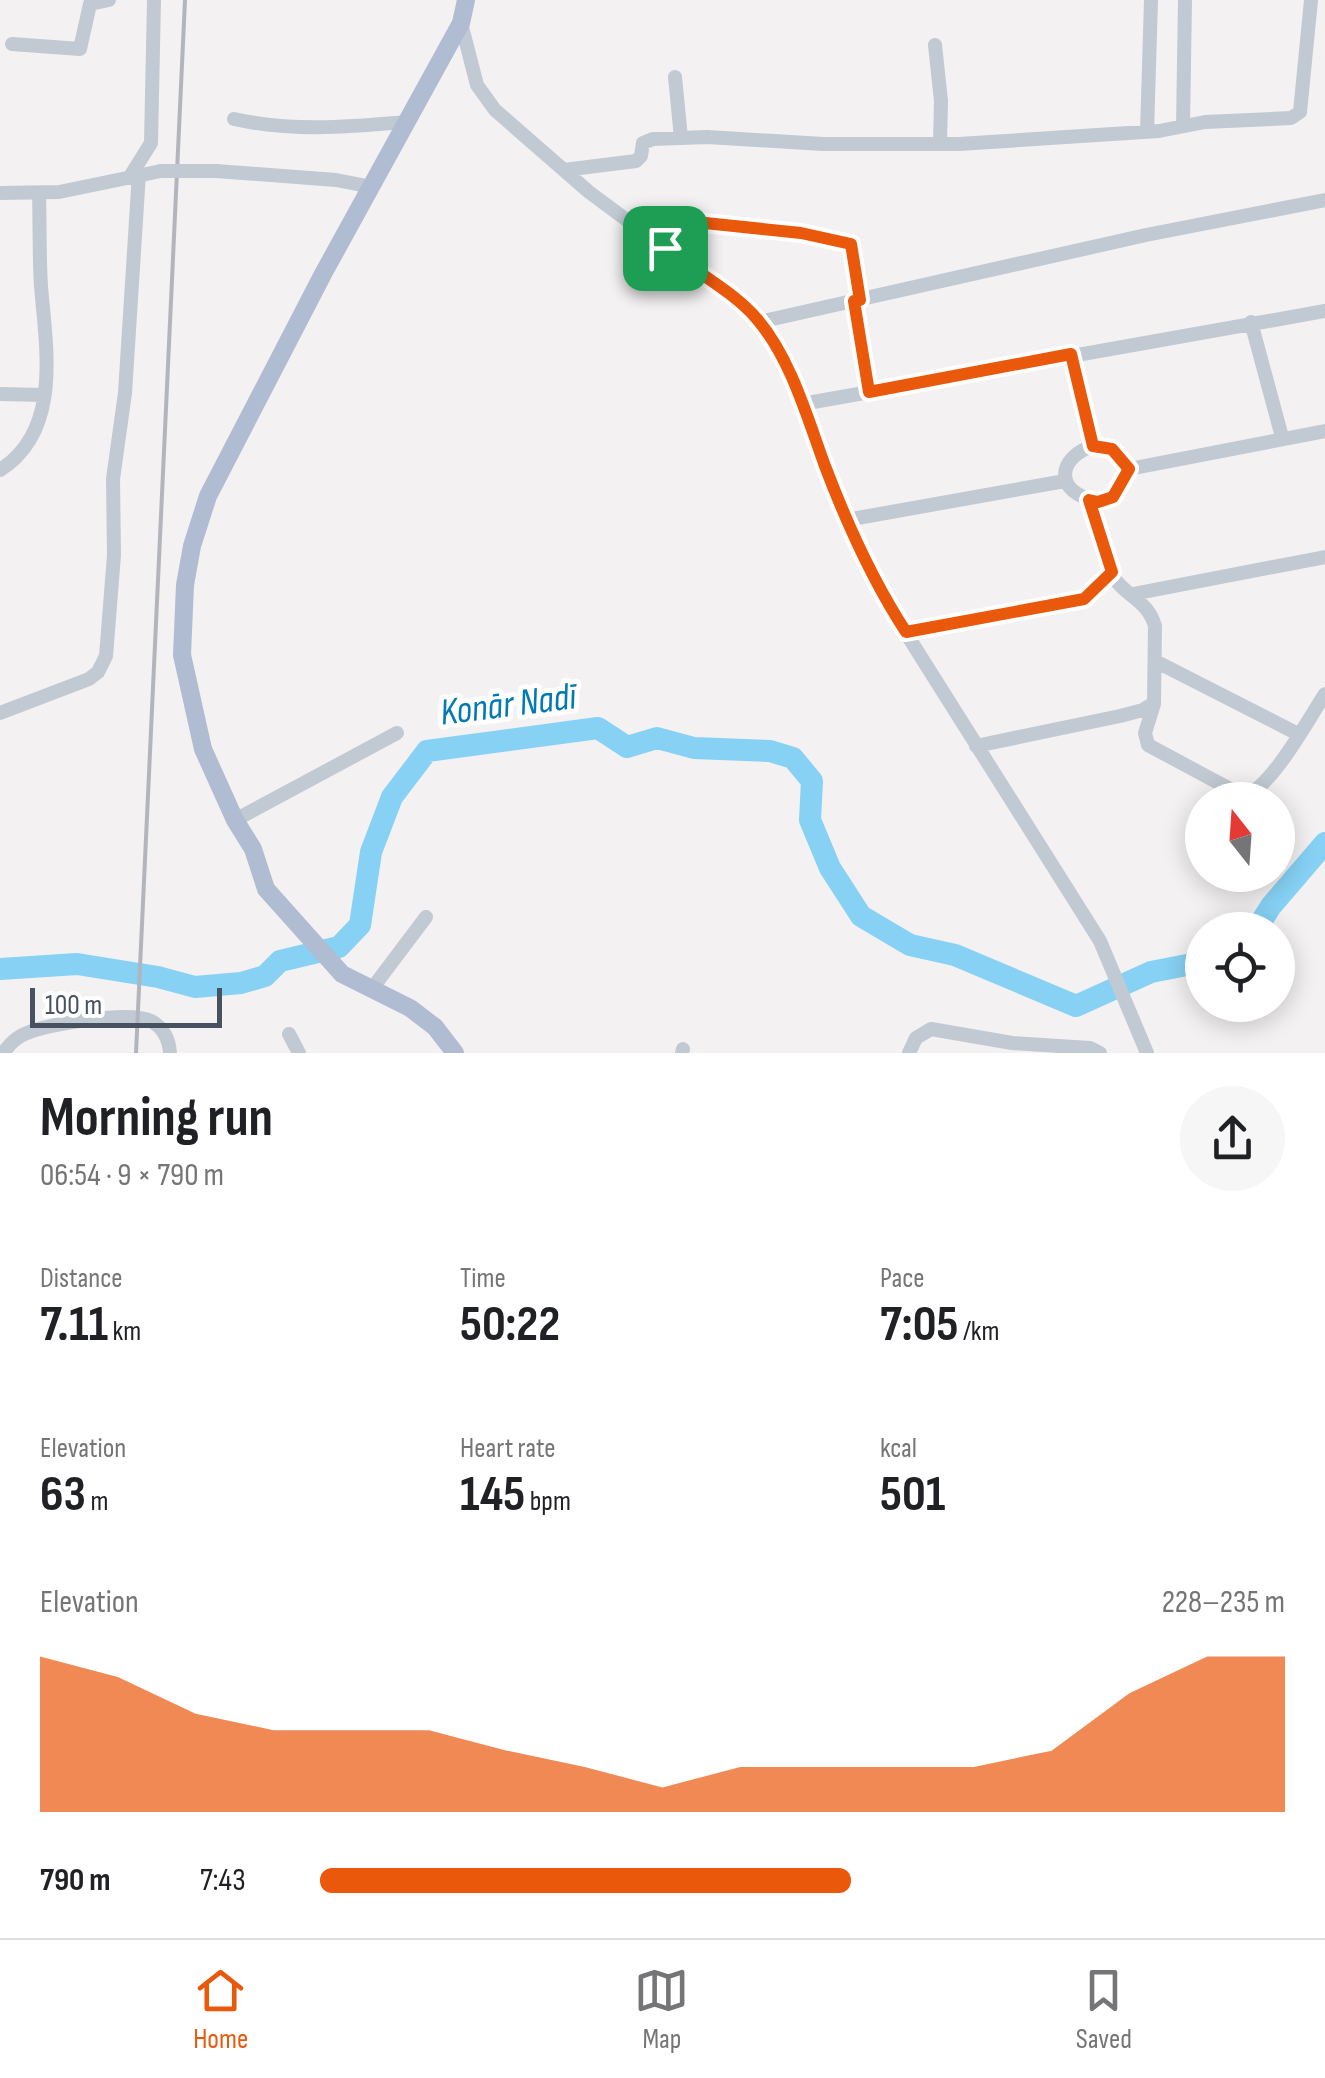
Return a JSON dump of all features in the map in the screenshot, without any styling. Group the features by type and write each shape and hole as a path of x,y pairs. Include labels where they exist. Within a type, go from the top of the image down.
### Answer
{"main road":[{"path":"456,1053 422,1018 342,974 266,889 252,849 203,749 182,655 185,585 208,496 323,274 461,23 466,0"}],"street":[{"path":"12,44 80,49 90,4 109,0"},
{"path":"0,713 89,679 98,672 106,656 114,554 113,478 125,393 135,174 152,143 154,0"},
{"path":"1147,132 1151,0"},
{"path":"1184,126 1185,0"},
{"path":"564,170 630,163 640,156 646,140 940,144 1147,132 1296,116 1311,0"},
{"path":"461,23 473,72 484,97 564,170 759,322 783,361 846,520 886,603 1078,903 1115,972 1146,1053"},
{"path":"935,45 941,100 940,144"},
{"path":"674,77 680,138"},
{"path":"234,119 308,130 407,122"},
{"path":"0,192 59,192 162,170 216,171 372,186"},
{"path":"0,203 31,193"},
{"path":"0,470 31,439 44,395 48,350 31,193"},
{"path":"759,322 1146,235 1325,200"},
{"path":"665,248 677,224 686,221 846,241 854,248 869,392"},
{"path":"802,404 1325,311"},
{"path":"1251,322 1282,437"},
{"path":"1071,354 1093,446"},
{"path":"0,394 44,395"},
{"path":"1129,469 1112,449 1093,446 1076,455 1064,481 1073,493 1098,502 1113,497 1129,469 1325,431"},
{"path":"846,520 1064,481"},
{"path":"1089,500 1112,572 1152,615 1156,661 1154,703 1145,734 1148,745 1243,796 1264,784 1325,694"},
{"path":"1133,594 1322,560"},
{"path":"906,632 1084,599 1112,572"},
{"path":"1156,661 1298,734"},
{"path":"976,746 1120,716 1154,703"},
{"path":"235,820 397,733"},
{"path":"371,990 426,917"},
{"path":"3,1053 14,1039 39,1029 110,1018 145,1018 154,1022 169,1041 170,1053"},
{"path":"909,1053 916,1038 931,1029 1012,1043 1090,1048 1100,1053"},
{"path":"289,1034 299,1053"}],"waterway":[{"name":"Konār Nadī","path":"0,969 77,964 195,987 241,983 265,976 280,961 339,947 360,925 371,852 392,797 427,751 598,728 627,747 657,738 694,748 770,751 793,758 812,781 810,820 830,868 861,916 910,945 955,955 1076,1006 1151,972 1185,965"},
{"name":"Konār Nadī","path":"1267,912 1325,843"}],"railway":[{"path":"136,1053 185,0"}],"route":[{"path":"686,221 801,233 851,244 860,300 854,301 869,392 1071,354 1093,446 1112,449 1129,469 1113,497 1098,502 1089,500 1112,572 1084,599 906,632 886,603 861,553 799,396 767,334 756,318 730,296 665,248 677,224 686,221"}]}
